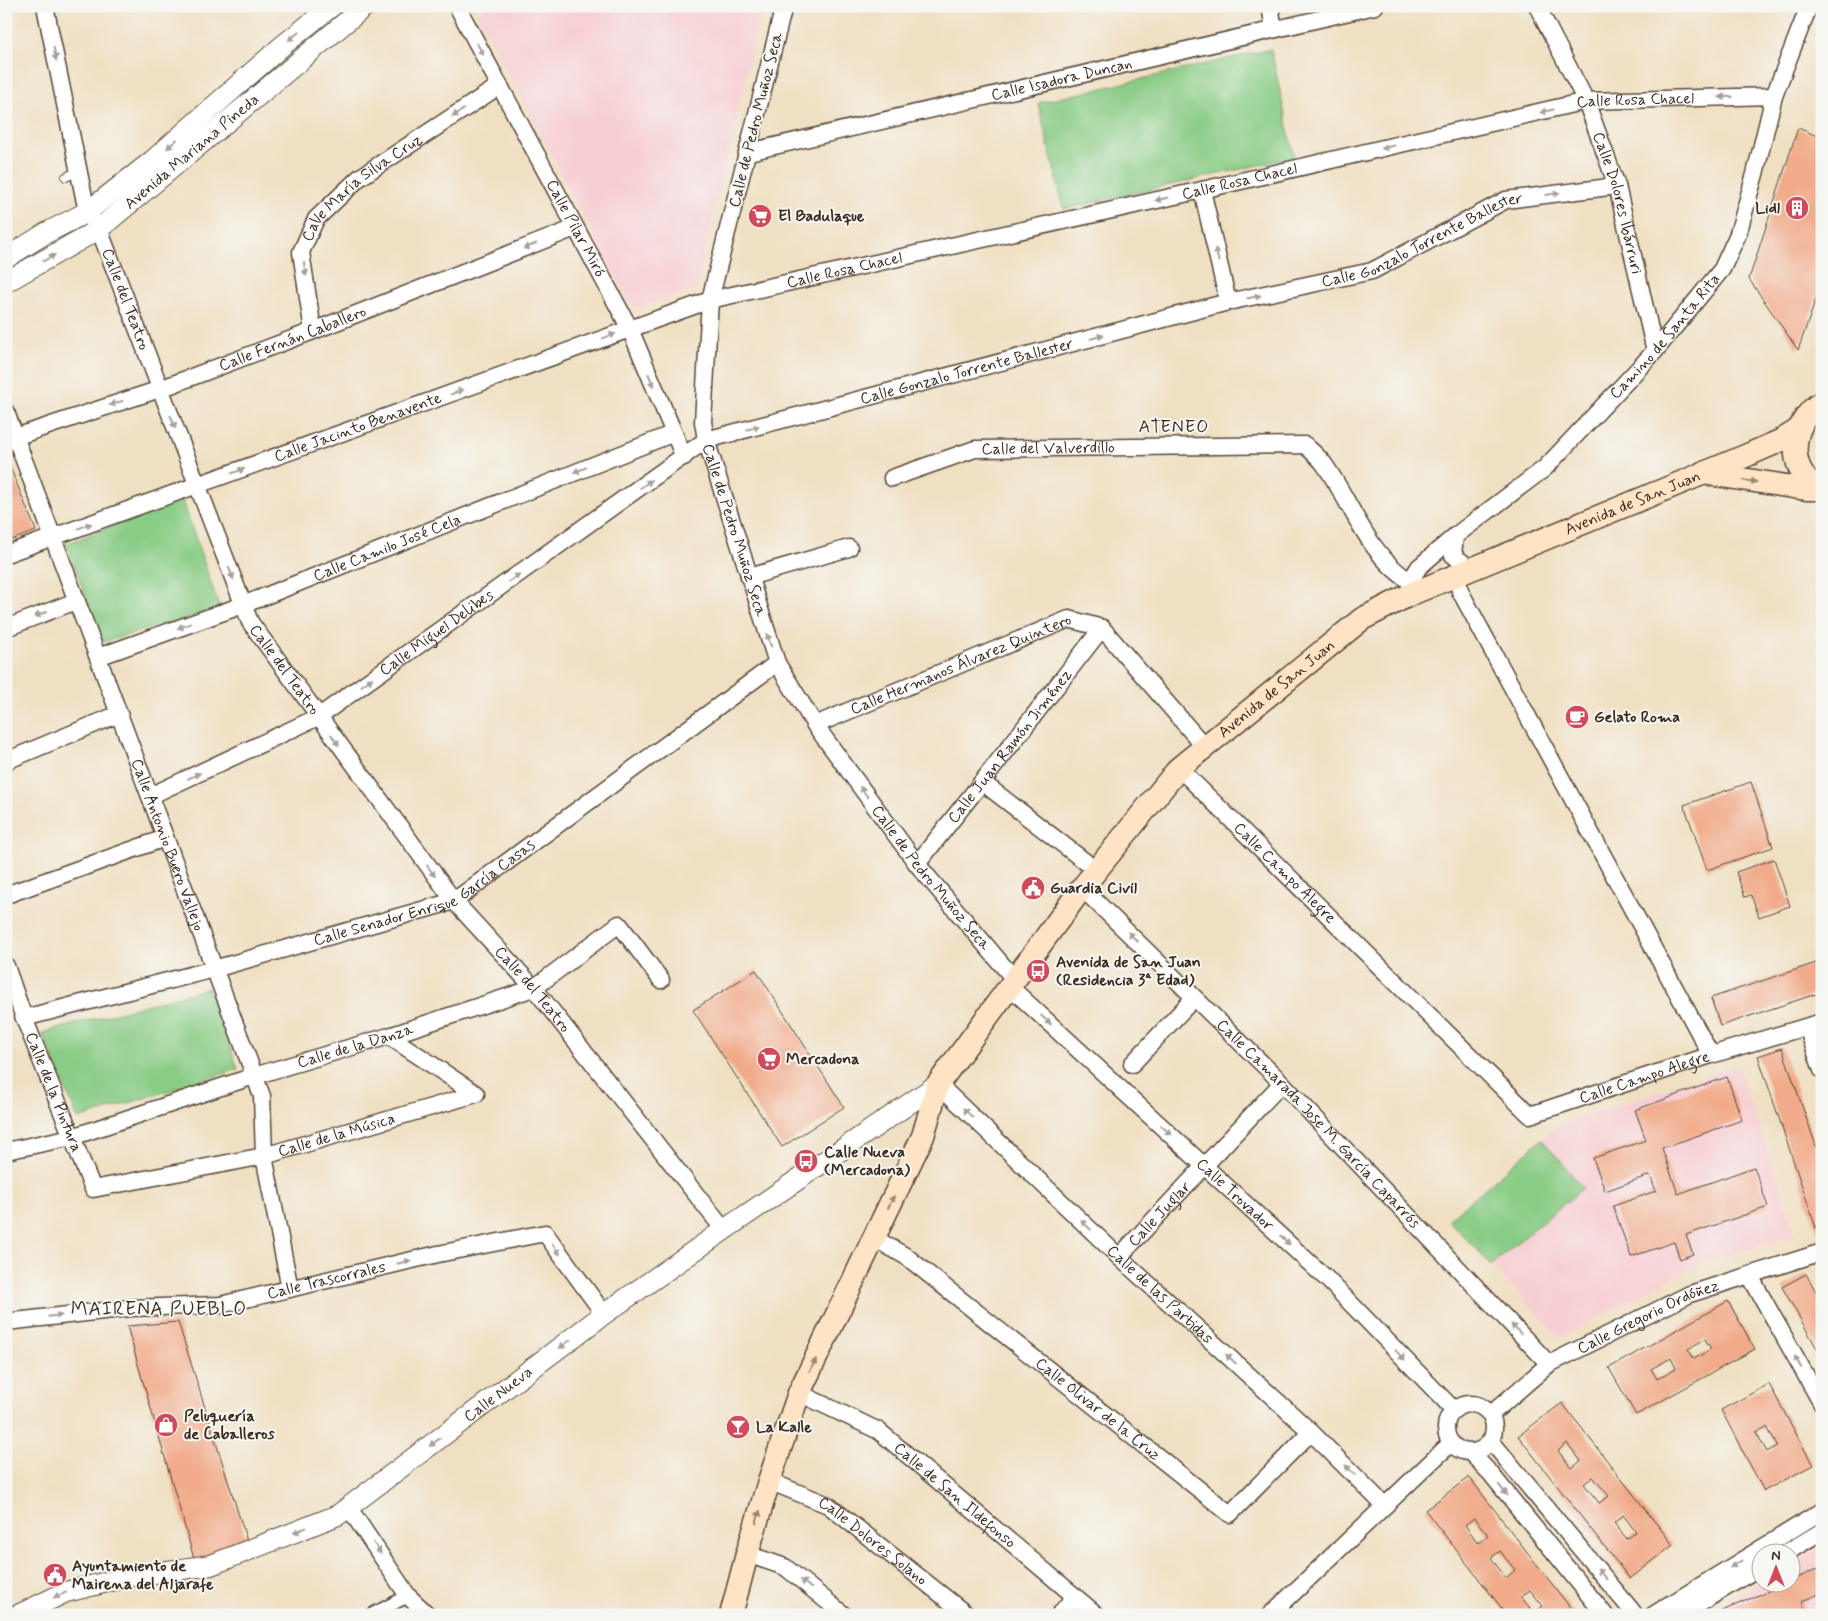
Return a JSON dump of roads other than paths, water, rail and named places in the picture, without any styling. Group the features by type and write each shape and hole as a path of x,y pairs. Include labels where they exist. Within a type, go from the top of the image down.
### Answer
{"main road":[{"path":"1820,489 1804,474 1796,456 1795,443 1804,417 1814,406 1822,402"},
{"name":"Avenida de San Juan","path":"938,1084 1082,888 1179,768 1362,619 1410,587 1464,572 1743,457 1782,440 1798,430"},
{"path":"1701,473 1806,489 1820,489"},
{"path":"731,1615 747,1554 799,1393 923,1136 938,1084"}],"street":[{"name":"Calle del Teatro","path":"45,6 72,174 87,212 99,229 250,622 454,901 534,988 724,1230"},
{"name":"Avenida Mariana Pineda","path":"6,258 44,228 87,212 152,162 282,46 332,6"},
{"name":"Avenida Mariana Pineda","path":"6,282 99,229 365,6"},
{"name":"Calle Pilar Miró","path":"457,6 630,329 684,457"},
{"name":"Calle de Pedro Muñoz Seca","path":"784,6 749,152 710,300 702,422 706,440 777,663 815,725 917,864 1013,983"},
{"path":"1270,6 1274,30"},
{"name":"Calle Isadora Duncan","path":"749,152 1374,6"},
{"name":"Calle Dolores Ibárruri","path":"1537,6 1586,101 1617,186 1655,351"},
{"name":"Camino de Santa Rita","path":"1410,587 1419,567 1455,536 1545,468 1655,351 1722,269 1738,234 1774,96 1809,6"},
{"name":"Calle María Silva Cruz","path":"314,331 301,252 316,219 359,178 499,86"},
{"name":"Calle Rosa Chacel","path":"710,300 1202,190 1586,101 1774,96"},
{"name":"Calle Gonzalo Torrente Ballester","path":"706,440 1228,302 1372,271 1506,200 1617,186"},
{"path":"1202,190 1228,302"},
{"name":"Calle Fernán Caballero","path":"11,438 160,389 314,331 575,228"},
{"name":"Calle Jacinto Benavente","path":"6,554 710,300"},
{"name":"Calle Antonio Buero Vallejo","path":"6,412 11,438 53,537 262,1096 264,1156 290,1289"},
{"name":"Calle Camilo José Cela","path":"98,657 243,605 674,433"},
{"name":"Calle Miguel Delibes","path":"150,796 318,717 706,440"},
{"name":"Calle del Valverdillo","path":"892,478 975,449 1305,445 1323,463 1376,551 1410,587"},
{"path":"1455,536 1453,554 1464,572"},
{"path":"749,577 849,548"},
{"name":"Calle Campo Alegre","path":"1179,768 1530,1115 1711,1055 1460,591 1464,572"},
{"path":"6,628 76,601"},
{"name":"Calle Hermanos Álvarez Quintero","path":"815,725 1069,619 1102,628"},
{"path":"1102,628 1204,746"},
{"name":"Calle Juan Ramón Jiménez","path":"917,864 1102,628"},
{"name":"Calle Senador Enrique García Casas","path":"24,1018 214,970 454,901 777,663"},
{"path":"6,761 119,714"},
{"path":"982,782 1096,870"},
{"path":"6,895 165,838"},
{"name":"Calle Camarada Jose M. García Caparrós","path":"1082,888 1282,1083 1549,1364"},
{"name":"Calle de la Danza","path":"6,1151 72,1138 254,1076 389,1036 534,988 620,924 661,980"},
{"name":"Calle de la Pintura","path":"6,966 24,1018 93,1189"},
{"name":"Calle Trovador","path":"1013,983 1328,1280 1454,1410"},
{"path":"1132,1064 1194,998"},
{"path":"1711,1055 1814,1024 1822,1070"},
{"name":"Calle de la Música","path":"93,1189 264,1156 476,1094 389,1036"},
{"name":"Calle Juglar","path":"1119,1257 1282,1083"},
{"name":"Calle Nueva","path":"18,1615 66,1592 132,1576 211,1565 338,1516 604,1314 938,1084"},
{"name":"Calle de las Partidas","path":"938,1084 1119,1257 1311,1432 1384,1505"},
{"path":"901,1109 912,1118 927,1121"},
{"name":"Calle Trascorrales","path":"6,1322 130,1308 220,1305 438,1254 545,1233 604,1314"},
{"name":"Calle Olivar de la Cruz","path":"874,1238 907,1257 1230,1514 1311,1432"},
{"name":"Calle Gregorio Ordóñez","path":"1490,1415 1549,1364 1690,1294 1822,1252"},
{"path":"1750,1276 1822,1404"},
{"name":"Calle de San Ildefonso","path":"799,1393 879,1431 1097,1615"},
{"path":"1472,1453 1479,1451 1491,1441 1494,1428 1490,1415 1485,1409 1469,1404 1454,1410 1449,1416 1446,1429 1451,1443 1456,1448 1472,1453 1497,1481 1605,1615"},
{"path":"1491,1441 1635,1614"},
{"path":"1270,1615 1451,1443"},
{"name":"Calle Dolores Solano","path":"770,1481 828,1505 967,1615"},
{"path":"349,1508 408,1596 428,1615"},
{"path":"1653,1615 1822,1511"},
{"path":"1800,1544 1822,1531"},
{"path":"747,1554 785,1567 844,1615"},
{"path":"1680,1615 1750,1573"},
{"path":"371,1615 408,1596"},
{"path":"1058,1615 1075,1596"}],"place":[{"name":"Lidl","path":"1797,208"},
{"name":"El Badulaque","path":"760,216"},
{"name":"Gelato Roma","path":"1577,717"},
{"name":"Guardia Civil","path":"1033,888"},
{"name":"Avenida de San Juan (Residencia 3ª Edad)","path":"1038,971"},
{"name":"Mercadona","path":"769,1059"},
{"name":"Calle Nueva (Mercadona)","path":"806,1161"},
{"name":"Peluquería de Caballeros","path":"166,1425"},
{"name":"La Kalle","path":"738,1427"},
{"name":"Ayuntamiento de Mairena del Aljarafe","path":"55,1575"}],"district":[{"name":"ATENEO","path":"1174,427"},
{"name":"MAIRENA PUEBLO","path":"159,1309"}]}
